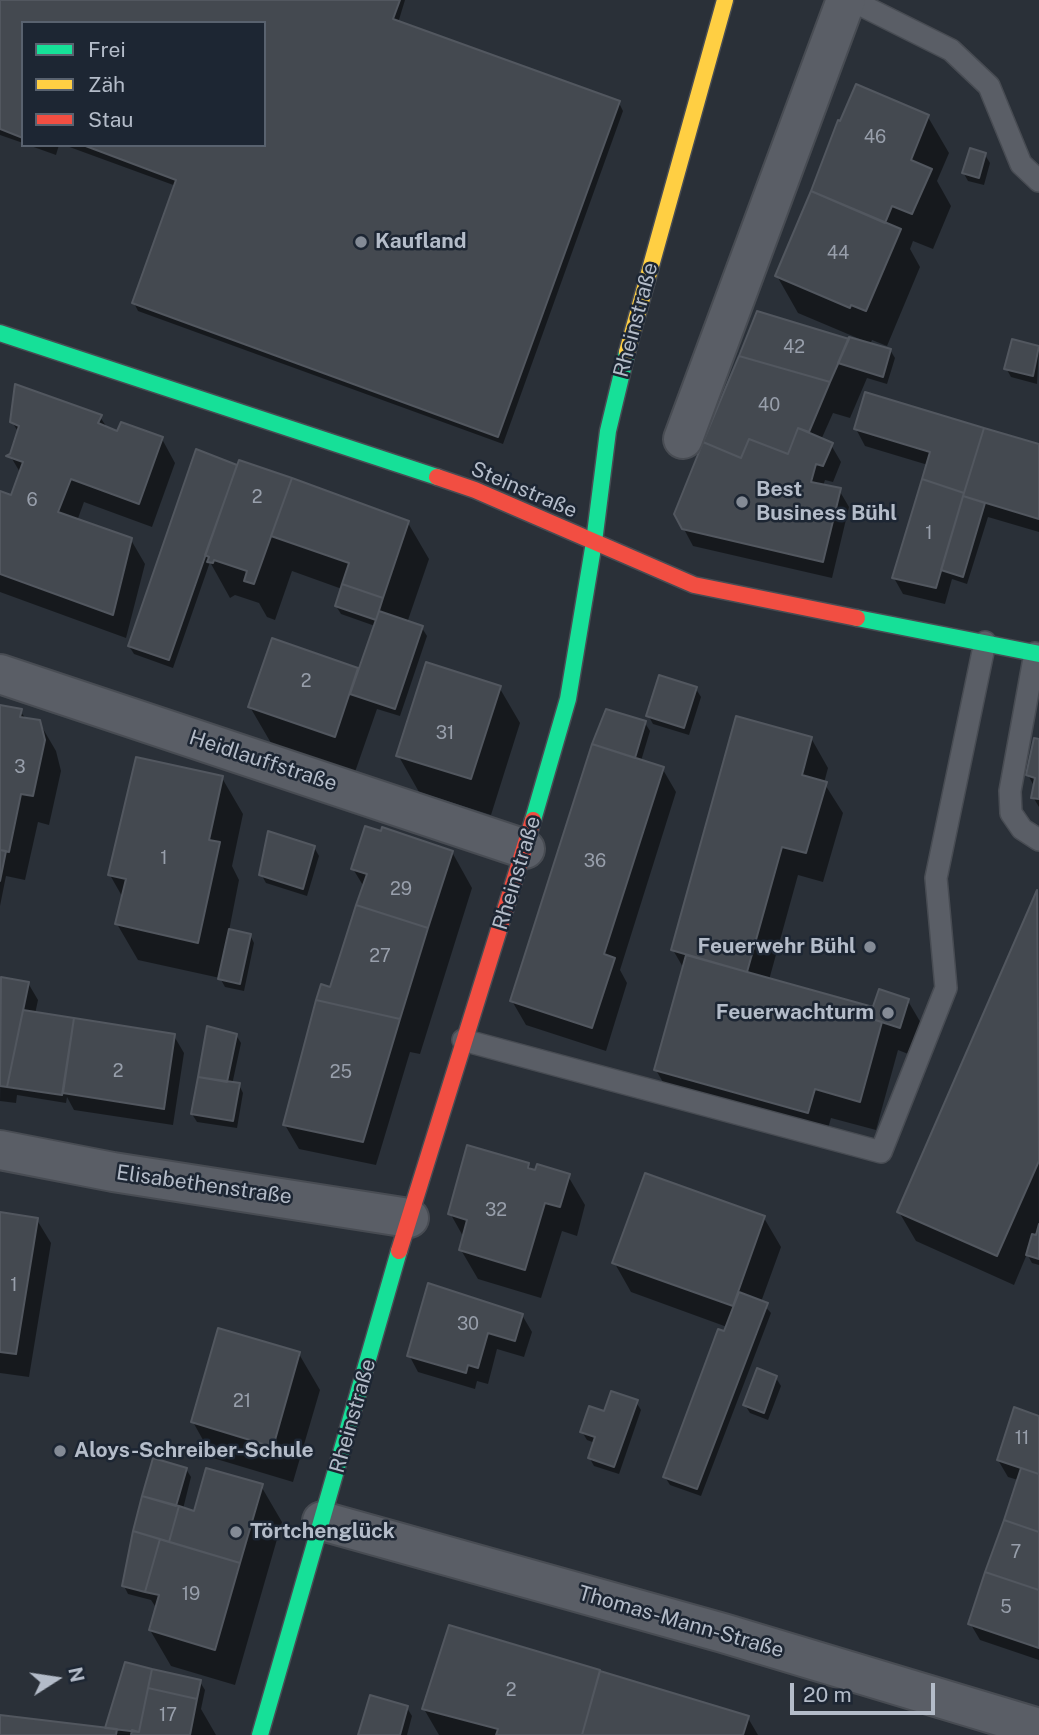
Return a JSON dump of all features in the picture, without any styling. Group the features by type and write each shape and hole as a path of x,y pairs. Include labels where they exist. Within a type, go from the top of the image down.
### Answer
{"street":[{"name":"Rheinstraße","path":"260,1735 409,1217 525,849 568,699 594,542 608,431 624,361 725,0"},
{"path":"682,439 848,0"},
{"name":"Steinstraße","path":"0,333 475,491 694,585 1037,654"},
{"name":"Heidlauffstraße","path":"0,674 525,849"},
{"name":"Elisabethenstraße","path":"0,1150 113,1172 409,1217"},
{"name":"Thomas-Mann-Straße","path":"322,1521 723,1633 1039,1728"}],"lane":[{"path":"848,0 951,50 989,86 1021,164 1039,181"},
{"path":"463,1040 881,1152 946,988 936,878 985,642"},
{"path":"1037,654 1010,791 1012,813 1021,829 1039,840"}],"building":[{"name":"Kaufland","path":"0,0 400,0 393,19 620,101 498,437 132,303 176,180 88,147 266,147 266,21 21,21 21,137 0,129"},
{"path":"856,84 929,115 911,160 932,169 912,214 892,206 885,223 811,191 838,120 840,121"},
{"path":"970,148 986,153 979,178 962,173"},
{"path":"811,191 901,229 866,311 851,305 850,308 775,276"},
{"path":"757,311 849,339 830,382 739,356"},
{"path":"849,337 891,349 883,377 838,363"},
{"path":"1012,339 1039,346 1033,376 1004,369"},
{"path":"739,356 830,382 809,432 798,428 788,454 749,439 741,458 703,442"},
{"path":"15,384 102,415 98,423 117,431 121,422 163,437 139,504 71,479 58,512 132,538 113,615 0,574 0,491 11,495 23,462 6,456 10,454 19,426 10,422"},
{"path":"865,392 984,428 964,493 922,479 930,452 854,429"},
{"path":"798,428 833,443 823,466 816,464 811,482 841,488 823,562 682,529 674,514 703,442 741,458 749,439 788,454"},
{"path":"984,428 1039,444 1039,519 963,496"},
{"path":"196,449 237,465 169,660 128,646"},
{"path":"239,460 292,478 254,584 244,581 247,571 214,560 213,563 207,562 209,557 205,555"},
{"path":"292,478 409,521 383,598 342,584 349,563 271,536"},
{"path":"922,479 964,493 936,588 892,578"},
{"path":"963,496 985,503 963,577 941,570"},
{"path":"342,584 383,598 376,620 335,606"},
{"path":"379,611 423,626 395,709 350,694"},
{"path":"272,638 358,668 335,737 248,707"},
{"path":"426,662 501,686 471,779 396,756"},
{"path":"659,675 697,687 684,728 646,716"},
{"path":"0,705 22,709 20,717 40,720 45,740 33,796 21,794 9,852 0,850"},
{"path":"606,709 646,721 635,758 592,744"},
{"path":"736,716 812,737 802,775 827,782 806,853 782,847 747,972 671,950"},
{"path":"1034,738 1039,739 1039,799 1031,798 1035,778 1026,775"},
{"path":"592,744 664,767 604,954 615,958 592,1028 510,1001"},
{"path":"136,757 223,776 209,840 220,842 198,943 115,924 126,879 108,875"},
{"path":"365,826 381,831 382,827 453,851 428,928 356,905 367,874 351,869"},
{"path":"268,831 315,846 303,889 259,875"},
{"path":"0,850 6,851 0,881"},
{"path":"1037,890 1039,1161 997,1256 897,1212"},
{"path":"356,905 428,928 400,1019 316,1000 321,984 330,987"},
{"path":"229,929 251,934 240,984 218,979"},
{"path":"686,955 873,1007 869,1018 882,1022 860,1102 815,1089 808,1113 654,1070"},
{"path":"1,977 29,982 7,1087 0,1086"},
{"name":"Feuerwachturm","path":"879,989 909,999 900,1028 869,1018"},
{"path":"316,1000 400,1019 363,1142 283,1125"},
{"path":"23,1010 74,1018 62,1095 7,1087"},
{"path":"74,1018 175,1034 164,1109 63,1093"},
{"path":"207,1026 237,1034 227,1082 198,1077"},
{"path":"198,1077 240,1083 233,1121 191,1114"},
{"path":"467,1145 529,1163 528,1168 535,1170 537,1164 570,1174 560,1207 545,1203 525,1270 459,1250 467,1220 448,1214"},
{"path":"645,1173 765,1216 733,1306 612,1263"},
{"path":"0,1212 38,1218 16,1354 0,1352"},
{"path":"1039,1224 1039,1259 1026,1255 1032,1234 1036,1235"},
{"path":"428,1283 523,1314 515,1341 488,1333 478,1368 468,1365 466,1373 407,1356"},
{"path":"739,1292 768,1303 697,1489 663,1477 718,1329 724,1331"},
{"path":"218,1328 300,1352 273,1447 191,1422"},
{"path":"757,1368 777,1376 764,1413 743,1405"},
{"path":"611,1391 638,1400 614,1467 588,1458 595,1437 580,1432 589,1406 604,1411"},
{"path":"1014,1407 1039,1416 1039,1474 997,1460"},
{"path":"153,1458 187,1468 176,1506 142,1496"},
{"path":"206,1468 263,1484 240,1563 169,1542 179,1506 194,1511"},
{"path":"1021,1468 1039,1474 1039,1532 1004,1520"},
{"path":"142,1496 179,1506 169,1542 133,1531"},
{"path":"1004,1520 1039,1532 1039,1590 985,1572"},
{"path":"133,1531 160,1539 145,1592 122,1586"},
{"path":"160,1539 240,1563 215,1650 149,1630 159,1595 145,1592"},
{"path":"985,1572 1039,1590 1039,1648 968,1624"},
{"path":"449,1625 600,1670 582,1735 496,1735 498,1729 422,1709"},
{"path":"125,1662 152,1669 139,1732 105,1728"},
{"path":"152,1669 201,1680 197,1699 148,1688"},
{"path":"600,1671 749,1716 743,1735 582,1735"},
{"path":"148,1688 197,1699 190,1735 131,1735 132,1730 139,1732"},
{"path":"370,1695 408,1706 400,1735 358,1735"},
{"path":"0,1715 117,1729 116,1735 0,1735"}],"traffic: fast":[{"path":"0,333 437,477"},
{"path":"533,820 568,699 594,542 608,431 627,352"},
{"path":"857,618 1039,654"},
{"path":"260,1735 399,1251"}],"traffic: slow":[{"path":"627,352 725,0"}],"traffic: jam":[{"path":"437,477 475,490 694,585 857,618"},
{"path":"399,1251 533,820"}],"place":[{"name":"Kaufland","path":"361,242"},
{"name":"Best Business Bühl","path":"742,502"},
{"name":"Feuerwehr Bühl","path":"870,947"},
{"name":"Feuerwachturm","path":"888,1013"},
{"name":"Aloys-Schreiber-Schule","path":"60,1451"},
{"name":"Törtchenglück","path":"236,1532"}]}
